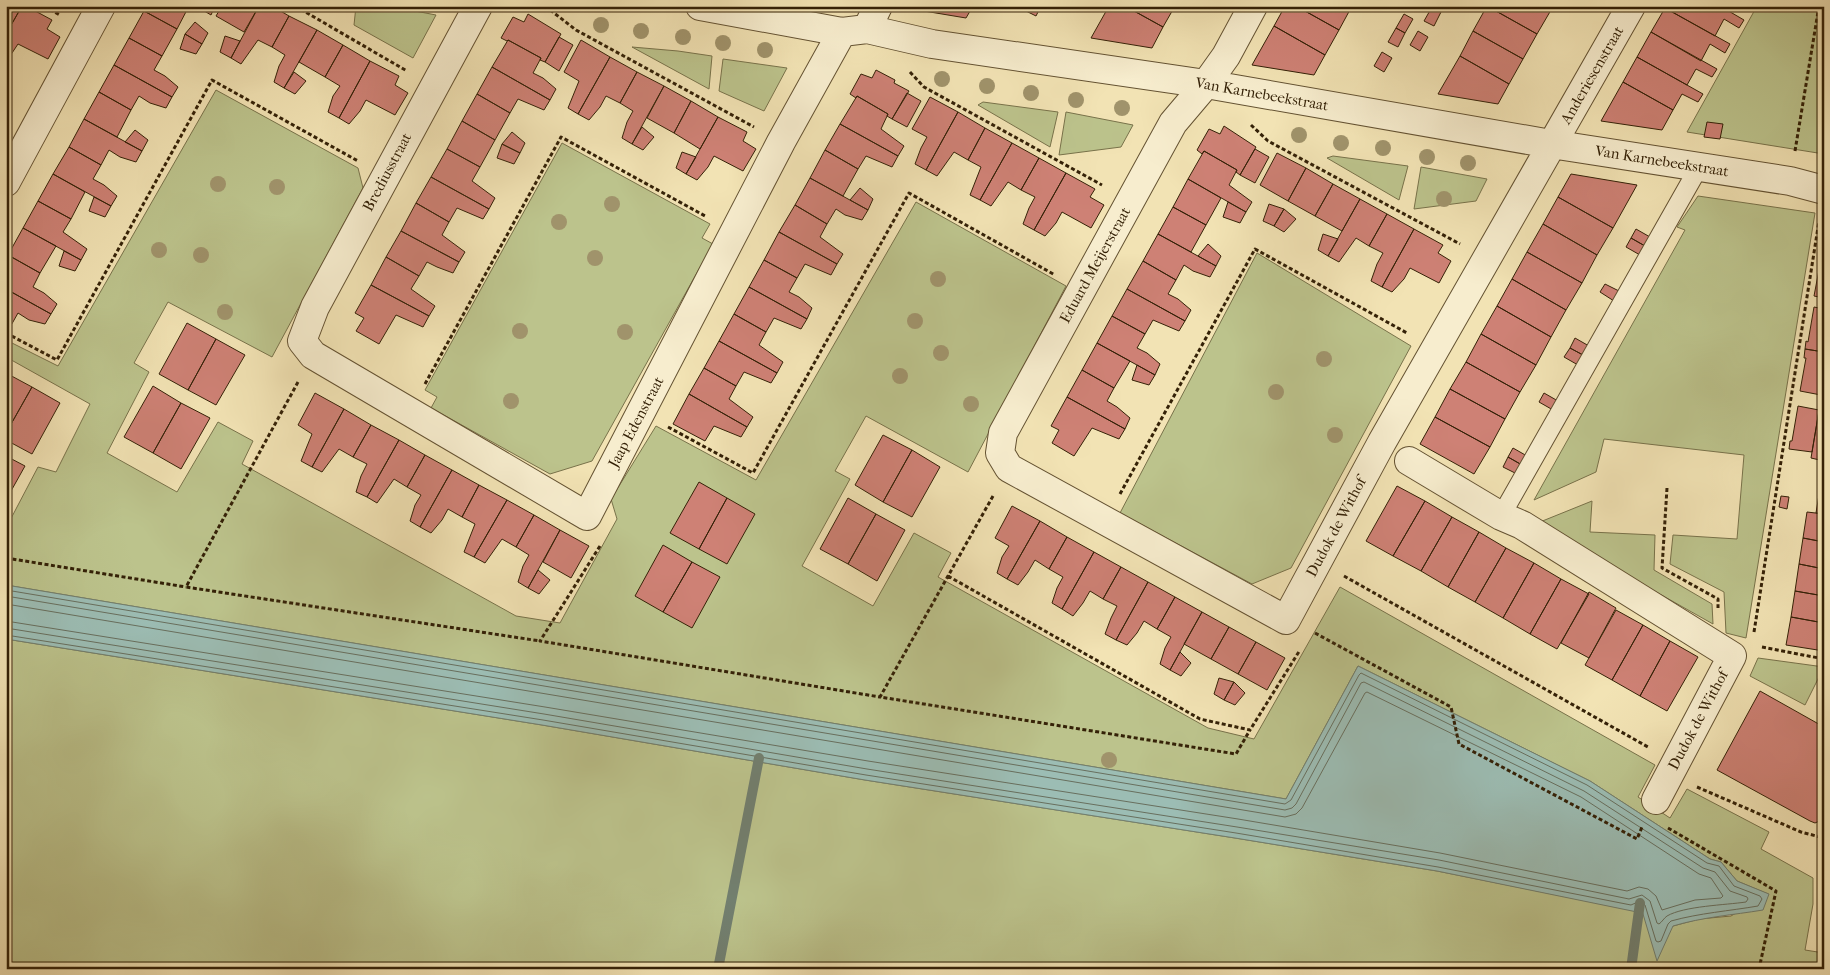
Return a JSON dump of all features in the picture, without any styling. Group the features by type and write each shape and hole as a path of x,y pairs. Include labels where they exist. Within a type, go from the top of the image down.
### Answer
{"street":[{"path":"6,182 101,6"},
{"name":"Brediusstraat","path":"307,348 315,307 478,6"},
{"name":"Van Karnebeekstraat","path":"700,6 863,22 932,44 1206,84 1552,144 1790,181 1822,201"},
{"name":"Eduard Meijerstraat","path":"1004,460 1003,433 1172,123 1206,84 1226,56 1253,6"},
{"name":"Anderiesenstraat","path":"1552,144 1632,6"},
{"name":"Jaap Edenstraat","path":"587,516 781,142 863,22"},
{"name":"Dudok de Withof","path":"1004,460 1105,521 1286,620 1382,442 1552,144"},
{"path":"307,348 587,516"},
{"name":"Dudok de Withof","path":"1408,461 1501,516 1522,525 1734,650 1656,800"}],"lane":[{"path":"1501,516 1699,167"}],"path":[{"path":"295,6 434,86"},
{"path":"544,6 576,30 781,142"},
{"path":"1790,181 1820,6"},
{"path":"905,68 924,87 1130,200"},
{"path":"6,333 57,360 212,80 385,176"},
{"path":"1247,122 1268,141 1487,259"},
{"path":"410,411 561,137 734,232"},
{"path":"641,413 752,473 909,193 1082,290"},
{"path":"1734,650 1822,201"},
{"path":"1105,521 1255,249 1436,348"},
{"path":"186,587 307,348"},
{"path":"880,697 948,576 1004,460"},
{"path":"1667,488 1662,568 1718,599 1734,650"},
{"path":"540,641 602,542 587,516"},
{"path":"6,558 540,641 1236,754 1304,643"},
{"path":"1318,561 1672,769 1801,832 1824,838"},
{"path":"948,576 1200,719 1250,730"},
{"path":"1310,630 1451,707 1459,744 1637,839 1644,824"},
{"path":"1734,650 1824,659"},
{"path":"1665,826 1776,891 1759,969"}],"green space":[{"path":"356,6 389,6 436,15 413,58 354,25"},
{"path":"1757,6 1824,6 1824,154 1687,132"},
{"path":"632,47 712,56 709,89"},
{"path":"723,59 787,68 764,111 719,91"},
{"path":"216,90 358,168 363,188 272,357 168,302 134,363 149,372 107,453 177,492 218,422 253,441 242,464 516,616 560,623 617,519 611,499 656,426 756,480 916,202 1066,286 968,472 866,416 835,471 850,479 802,566 873,606 914,533 951,553 938,577 1208,728 1254,739 1340,587 1655,765 1638,797 1670,818 1687,789 1769,832 1761,849 1813,878 1813,904 1805,950 1824,953 1824,969 6,969 6,639 542,725 865,780 1437,871 1637,911 1640,903 1673,926 1699,919 1731,916 1768,894 1737,881 1721,862 1710,859 1590,781 1358,666 1286,799 6,585 6,528 38,467 56,472 90,404 6,357 6,340 58,366"},
{"path":"983,102 1058,112 1050,147 978,105"},
{"path":"1066,112 1133,125 1121,147 1059,155"},
{"path":"562,143 710,224 702,238 713,244 592,461 550,474 431,408 437,397 425,390"},
{"path":"1333,156 1408,166 1399,200 1327,158"},
{"path":"1421,167 1487,179 1476,201 1414,209"},
{"path":"1698,196 1815,213 1746,638 1726,633 1724,592 1670,564 1673,535 1737,539 1744,455 1604,439 1596,472 1534,500 1685,230 1677,227"},
{"path":"1257,253 1411,346 1291,568 1252,584 1120,513"},
{"path":"1592,501 1590,532 1655,535 1654,570 1712,604 1713,624 1535,524"},
{"path":"1758,658 1824,667 1805,705 1750,676"}],"water":[{"path":"6,585 1286,799 1358,666 1590,781 1710,859 1721,862 1737,881 1769,894 1763,910 1707,918 1673,926 1657,961 1640,904 1637,912 1437,871 865,780 542,725 6,639"}],"building":[{"path":"6,6 22,6 6,34"},
{"path":"22,6 26,6 52,20 47,29 60,37 48,59 18,44 6,62 6,34"},
{"path":"147,6 189,6 177,29 144,11"},
{"path":"196,6 215,6 211,15"},
{"path":"222,6 259,6 244,32 216,16"},
{"path":"259,6 272,6 289,16 272,47 258,40 241,64 231,58"},
{"path":"907,6 973,6 966,18 906,8"},
{"path":"1029,6 1041,6 1036,16 1026,11"},
{"path":"1109,6 1125,6 1163,27 1152,48 1091,38"},
{"path":"1125,6 1175,6 1163,27"},
{"path":"1285,6 1296,6 1339,30 1325,55 1274,26"},
{"path":"1296,6 1352,6 1339,30"},
{"path":"1487,6 1537,34 1523,59 1473,31"},
{"path":"1487,6 1544,6 1551,10 1537,34"},
{"path":"1665,6 1720,6 1744,20 1739,28 1724,19 1715,36 1665,8"},
{"path":"1432,7 1441,12 1434,26 1424,21"},
{"path":"1665,8 1730,44 1725,53 1710,44 1701,61 1651,32"},
{"path":"144,11 177,29 162,56 129,38"},
{"path":"528,14 561,34 545,62 508,40 501,38 513,17 524,22"},
{"path":"1404,14 1413,19 1405,33 1396,28"},
{"path":"289,16 317,30 284,88 274,82 285,55 272,47"},
{"path":"195,22 208,33 202,44 185,34"},
{"path":"1274,26 1325,55 1314,75 1252,65"},
{"path":"1396,28 1405,33 1398,47 1388,42"},
{"path":"317,30 343,45 325,77 299,62"},
{"path":"1418,31 1428,37 1420,51 1410,45"},
{"path":"1473,31 1523,59 1509,84 1460,56"},
{"path":"1651,32 1717,69 1712,77 1696,69 1687,85 1637,57"},
{"path":"185,34 202,44 196,54 180,49"},
{"path":"225,36 240,41 231,58 220,52"},
{"path":"559,37 573,45 559,71 545,62"},
{"path":"129,38 162,56 154,70 178,87 172,97 114,65"},
{"path":"508,40 541,58 533,73 543,78 556,89 550,100 492,67"},
{"path":"581,40 610,57 578,114 568,108 579,81 564,72"},
{"path":"343,45 370,61 339,118 328,112 333,96 340,86 325,77"},
{"path":"1382,52 1392,58 1384,72 1374,66"},
{"path":"1460,56 1509,84 1498,104 1438,94"},
{"path":"610,57 637,72 620,103 606,96 589,120 578,114"},
{"path":"1637,57 1703,94 1698,102 1682,94 1673,110 1623,82"},
{"path":"370,61 399,76 395,85 408,93 395,115 366,100 349,124 339,118"},
{"path":"114,65 172,97 166,108 150,103 139,96 131,110 99,92"},
{"path":"492,67 550,100 544,110 518,99 510,113 477,94"},
{"path":"876,70 895,80 894,83 909,91 892,119 887,116 888,114 850,94 861,74 872,78"},
{"path":"294,72 306,81 295,94 284,88"},
{"path":"637,72 664,86 632,144 622,138 633,111 620,103"},
{"path":"1623,82 1673,110 1662,130 1601,121"},
{"path":"664,86 691,101 674,133 647,118"},
{"path":"99,92 131,110 117,137 84,119"},
{"path":"907,93 921,101 907,127 892,119"},
{"path":"477,94 510,113 495,140 462,121"},
{"path":"857,96 888,114 881,129 904,146 898,156 840,124"},
{"path":"930,97 958,112 926,170 915,164 927,137 912,129"},
{"path":"691,101 718,117 700,149 674,133"},
{"path":"958,112 985,128 968,160 954,152 937,176 926,170"},
{"path":"718,117 747,132 743,141 756,149 743,171 714,156 697,180 686,174"},
{"path":"84,119 142,151 136,162 120,157 109,150 101,165 69,147"},
{"path":"462,121 495,140 480,167 447,149"},
{"path":"1707,122 1723,124 1720,139 1704,137"},
{"path":"840,124 898,156 892,167 866,156 858,169 825,150"},
{"path":"1224,126 1256,147 1240,175 1236,172 1237,170 1204,151 1202,154 1197,150 1209,129 1220,134"},
{"path":"642,127 654,137 643,150 632,144"},
{"path":"985,128 1012,143 980,200 970,195 981,167 968,160"},
{"path":"135,130 148,140 142,151 125,142"},
{"path":"512,132 525,143 520,153 502,144"},
{"path":"1012,143 1039,158 1021,190 1008,182 991,206 980,200"},
{"path":"502,144 520,153 514,164 497,158"},
{"path":"69,147 101,165 93,179 117,196 111,206 53,174"},
{"path":"447,149 480,167 472,181 495,198 489,209 431,177"},
{"path":"1255,149 1269,157 1255,183 1240,175"},
{"path":"825,150 858,169 843,196 810,178"},
{"path":"1204,151 1237,170 1229,185 1252,202 1246,212 1188,179"},
{"path":"682,152 696,157 686,174 676,168"},
{"path":"1277,153 1306,168 1288,201 1260,185"},
{"path":"1039,158 1066,173 1034,230 1023,224 1035,197 1021,190"},
{"path":"1306,168 1333,184 1315,216 1288,201"},
{"path":"1066,173 1095,189 1090,197 1104,205 1091,228 1062,212 1045,236 1034,230"},
{"path":"53,174 85,192 71,219 38,201"},
{"path":"1571,174 1637,185 1613,228 1558,197"},
{"path":"431,177 489,209 483,219 457,208 449,222 416,203"},
{"path":"810,178 868,210 862,220 845,215 836,209 827,224 795,205"},
{"path":"1188,179 1221,198 1206,225 1173,207"},
{"path":"1333,184 1360,199 1342,231 1315,216"},
{"path":"860,188 873,199 868,210 850,200"},
{"path":"94,197 111,206 105,217 89,211"},
{"path":"1558,197 1613,228 1597,255 1543,224"},
{"path":"1360,199 1387,214 1369,246 1356,238 1339,262 1328,256"},
{"path":"38,201 71,219 63,232 87,249 81,260 23,228"},
{"path":"1228,202 1246,212 1240,223 1223,217"},
{"path":"416,203 449,222 442,235 465,252 459,262 401,231"},
{"path":"1269,204 1284,209 1274,226 1263,221"},
{"path":"795,205 827,224 820,237 843,254 837,264 779,232"},
{"path":"1173,207 1206,225 1191,252 1158,234"},
{"path":"1284,209 1296,219 1284,232 1274,226"},
{"path":"1387,214 1414,229 1382,287 1371,281 1383,253 1369,246"},
{"path":"1543,224 1597,255 1582,283 1527,252"},
{"path":"23,228 56,246 40,273 8,255"},
{"path":"1414,229 1443,245 1438,253 1451,261 1439,283 1410,268 1404,279 1392,292 1382,287"},
{"path":"1636,229 1650,237 1645,246 1631,238"},
{"path":"401,231 459,262 453,273 427,262 419,276 386,257"},
{"path":"779,232 837,264 831,275 805,264 797,278 764,260"},
{"path":"1158,234 1216,266 1210,277 1193,271 1184,265 1176,280 1143,261"},
{"path":"1323,234 1338,239 1328,256 1318,250"},
{"path":"1631,238 1645,246 1640,255 1626,247"},
{"path":"1208,244 1221,256 1216,266 1198,256"},
{"path":"64,251 81,260 75,271 59,266"},
{"path":"1527,252 1582,283 1566,310 1512,279"},
{"path":"1822,254 1824,254 1824,298 1814,296"},
{"path":"8,255 40,273 33,287 57,304 51,314 6,289 6,259"},
{"path":"386,257 419,276 411,289 435,306 429,316 371,285"},
{"path":"764,260 797,278 789,292 799,297 812,308 807,319 749,287"},
{"path":"1143,261 1176,280 1168,294 1178,299 1191,310 1185,321 1127,289"},
{"path":"1512,279 1566,310 1551,337 1497,306"},
{"path":"1605,284 1619,291 1614,301 1600,292"},
{"path":"371,285 429,316 423,327 396,315 379,344 356,331 364,318 355,313"},
{"path":"749,287 807,319 801,329 774,318 766,332 734,314"},
{"path":"6,289 51,314 45,324 29,320 18,313 9,329 6,327"},
{"path":"1127,289 1185,321 1179,331 1153,320 1145,334 1112,316"},
{"path":"1497,306 1551,337 1536,365 1481,334"},
{"path":"1814,307 1824,309 1824,352 1805,349"},
{"path":"734,314 766,332 759,345 783,362 777,373 719,341"},
{"path":"1112,316 1145,334 1137,348 1147,353 1160,364 1155,375 1097,343"},
{"path":"187,323 216,339 188,390 159,374"},
{"path":"1481,334 1536,365 1520,392 1466,362"},
{"path":"1575,338 1589,346 1583,355 1570,348"},
{"path":"216,339 245,355 216,405 188,390"},
{"path":"719,341 777,373 771,383 744,372 736,386 704,368"},
{"path":"1097,343 1130,361 1114,388 1082,370"},
{"path":"1570,348 1583,355 1578,365 1564,357"},
{"path":"1805,349 1824,352 1824,377 1821,395 1800,391 1806,358 1804,358"},
{"path":"1466,362 1520,392 1505,419 1450,389"},
{"path":"1137,365 1155,375 1149,385 1132,380"},
{"path":"704,368 736,386 729,399 753,417 747,427 689,394"},
{"path":"1082,370 1114,388 1107,401 1130,418 1125,429 1067,397"},
{"path":"6,373 32,387 6,433"},
{"path":"153,386 181,403 153,453 124,437"},
{"path":"32,387 60,403 32,454 6,440 6,433"},
{"path":"1450,389 1505,419 1490,447 1435,417"},
{"path":"315,393 344,409 312,467 301,461 312,434 298,425"},
{"path":"1544,393 1558,401 1553,410 1539,402"},
{"path":"689,394 747,427 741,437 714,426 705,441 673,424"},
{"path":"1067,397 1125,429 1119,439 1092,428 1074,456 1052,443 1059,430 1051,426"},
{"path":"181,403 210,418 181,469 153,453"},
{"path":"1820,405 1824,406 1824,461 1811,458"},
{"path":"1798,406 1819,410 1812,452 1789,449"},
{"path":"344,409 371,425 353,457 339,449 322,472 312,467"},
{"path":"1435,417 1490,447 1474,474 1420,444"},
{"path":"371,425 399,440 367,497 356,492 367,464 353,457"},
{"path":"883,435 912,450 883,502 855,485"},
{"path":"399,440 425,455 407,487 394,479 377,503 367,497"},
{"path":"1513,448 1527,456 1522,465 1508,457"},
{"path":"912,450 940,467 912,517 883,502"},
{"path":"425,455 452,470 420,527 410,521 415,505 421,495 407,487"},
{"path":"6,456 25,466 6,500"},
{"path":"1508,457 1522,465 1517,474 1503,467"},
{"path":"1824,464 1824,514 1816,513"},
{"path":"452,470 479,485 462,517 448,509 431,533 420,527"},
{"path":"699,482 727,498 699,549 670,533"},
{"path":"479,485 507,500 474,557 464,552 475,524 462,517"},
{"path":"1397,486 1425,501 1393,556 1366,541"},
{"path":"1781,496 1789,497 1787,509 1779,507"},
{"path":"727,498 755,514 727,564 699,549"},
{"path":"848,498 876,514 848,564 820,549"},
{"path":"507,500 534,515 516,547 502,539 485,563 474,557"},
{"path":"1425,501 1452,517 1421,571 1393,556"},
{"path":"1012,506 1040,521 1007,579 997,573 1002,557 1009,546 995,538"},
{"path":"1807,512 1824,514 1824,542 1803,538"},
{"path":"876,514 905,530 877,581 848,564"},
{"path":"534,515 560,530 528,588 518,582 529,555 516,547"},
{"path":"1452,517 1479,532 1448,587 1421,571"},
{"path":"1040,521 1067,537 1049,569 1035,560 1018,585 1007,579"},
{"path":"560,530 589,546 571,578 543,562"},
{"path":"1479,532 1506,548 1475,602 1448,587"},
{"path":"1067,537 1094,552 1062,609 1052,603 1063,577 1049,569"},
{"path":"1803,538 1824,542 1824,569 1799,564"},
{"path":"663,545 692,562 663,612 635,596"},
{"path":"1506,548 1534,563 1503,618 1475,602"},
{"path":"1094,552 1121,567 1103,599 1090,591 1073,616 1062,609"},
{"path":"692,562 720,577 692,628 663,612"},
{"path":"1534,563 1561,579 1530,634 1503,618"},
{"path":"1799,564 1824,569 1824,596 1795,591"},
{"path":"1121,567 1148,582 1116,640 1105,634 1117,606 1103,599"},
{"path":"538,570 550,580 539,594 528,588"},
{"path":"1561,579 1589,594 1557,649 1530,634"},
{"path":"1148,582 1175,597 1157,629 1144,621 1127,645 1116,640"},
{"path":"1795,591 1824,596 1824,623 1791,617"},
{"path":"1589,592 1616,608 1589,658 1561,643"},
{"path":"1175,597 1202,612 1170,670 1160,664 1171,637 1157,629"},
{"path":"1616,610 1643,625 1612,680 1585,665"},
{"path":"1202,612 1229,627 1211,659 1184,644"},
{"path":"1791,617 1824,623 1824,651 1786,645"},
{"path":"1643,625 1670,641 1640,696 1612,680"},
{"path":"1229,627 1256,642 1238,674 1211,659"},
{"path":"1670,641 1698,657 1667,711 1640,696"},
{"path":"1256,642 1285,658 1267,690 1238,674"},
{"path":"1180,652 1191,663 1181,676 1170,670"},
{"path":"1219,678 1234,682 1224,700 1214,694"},
{"path":"1234,682 1245,693 1235,705 1224,700"},
{"path":"1760,691 1824,727 1824,819 1822,820 1815,823 1810,821 1717,770"}],"waterway":[{"path":"718,969 759,758"},
{"path":"1631,969 1640,903"}]}
